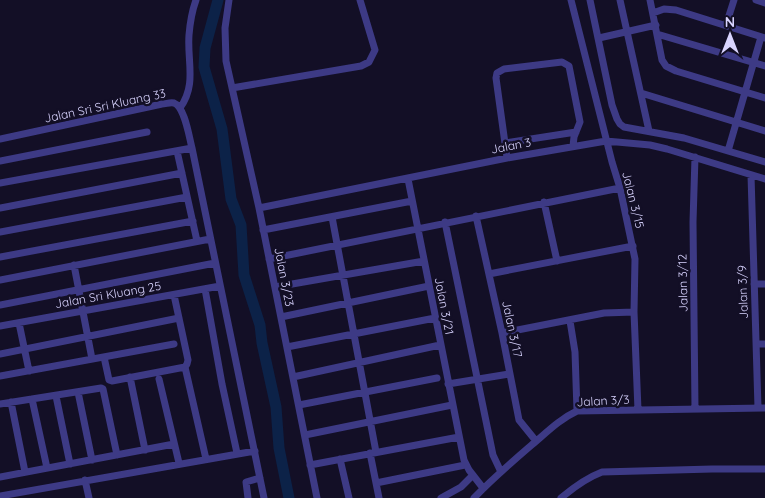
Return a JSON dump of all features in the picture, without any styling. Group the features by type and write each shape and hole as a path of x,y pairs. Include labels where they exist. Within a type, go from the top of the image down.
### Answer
{"street":[{"path":"180,108 190,90 189,36 196,0"},
{"name":"Jalan 3/23","path":"230,0 226,28 226,61 264,230 317,498"},
{"path":"232,88 361,66 369,62 375,50 360,0"},
{"name":"Jalan 3/15","path":"571,0 620,188 636,259 634,312 638,410"},
{"path":"590,0 617,119 620,124 624,127 684,138 765,162"},
{"path":"620,0 649,131"},
{"path":"650,0 662,60 666,66 670,69 765,98"},
{"path":"726,25 734,0"},
{"path":"756,0 765,3"},
{"path":"653,13 669,9 763,37 728,151"},
{"path":"599,38 656,25"},
{"path":"657,34 765,66"},
{"path":"507,158 496,78 497,73 504,69 562,62 569,66 580,122 573,146"},
{"path":"641,93 765,131"},
{"name":"Jalan Sri Sri Kluang 33","path":"0,139 162,104 172,103 180,108 184,115 192,148 264,498"},
{"path":"0,161 147,132"},
{"path":"505,144 576,132"},
{"name":"Jalan 3","path":"259,208 606,140 650,145 765,179"},
{"path":"0,183 192,148"},
{"path":"177,151 197,241"},
{"name":"Jalan 3/12","path":"695,157 693,222 695,409"},
{"path":"0,208 182,173"},
{"name":"Jalan 3/9","path":"751,175 756,344 762,408"},
{"name":"Jalan 3/21","path":"408,179 465,465"},
{"path":"269,259 620,188"},
{"path":"0,232 187,197"},
{"path":"264,230 412,201"},
{"path":"544,202 557,261"},
{"name":"Jalan 3/17","path":"476,216 519,420 536,441"},
{"path":"332,217 371,422 379,498"},
{"path":"0,257 193,221"},
{"path":"445,222 493,455 501,472"},
{"path":"0,280 210,239"},
{"path":"489,274 632,246"},
{"path":"275,286 424,261"},
{"path":"0,304 215,263"},
{"path":"74,265 92,359"},
{"path":"754,284 765,284"},
{"name":"Jalan Sri Kluang 25","path":"0,326 220,286"},
{"path":"281,317 429,286"},
{"path":"205,289 222,384 237,453"},
{"path":"104,357 109,380 112,381 187,364 188,360 174,295"},
{"path":"502,333 604,313 634,312"},
{"path":"0,354 179,318"},
{"path":"287,347 435,318"},
{"path":"570,321 575,352 577,411"},
{"path":"19,323 29,371"},
{"path":"0,376 174,344"},
{"path":"756,344 765,344"},
{"path":"293,377 440,345"},
{"path":"184,366 206,459"},
{"path":"448,384 510,374"},
{"path":"130,377 145,450"},
{"path":"159,378 179,463"},
{"path":"299,405 437,378"},
{"path":"0,404 103,389 117,455"},
{"path":"78,392 92,460"},
{"path":"56,396 70,464"},
{"path":"32,399 47,468"},
{"path":"11,402 25,472"},
{"path":"304,435 452,405"},
{"name":"Jalan 3/3","path":"474,498 565,416 577,411 762,408"},
{"path":"310,464 459,437"},
{"path":"0,477 174,444"},
{"path":"0,496 255,451"},
{"path":"340,459 349,498"},
{"path":"376,483 465,465 484,488"},
{"path":"561,498 591,476 602,472 765,469"},
{"path":"441,498 461,487 473,476"},
{"path":"248,498 246,482 260,478"},
{"path":"86,480 89,498"}],"waterway":[{"path":"218,0 205,48 204,67 222,129 231,199 241,225 244,275 260,325 276,407 279,448 289,498"}]}
